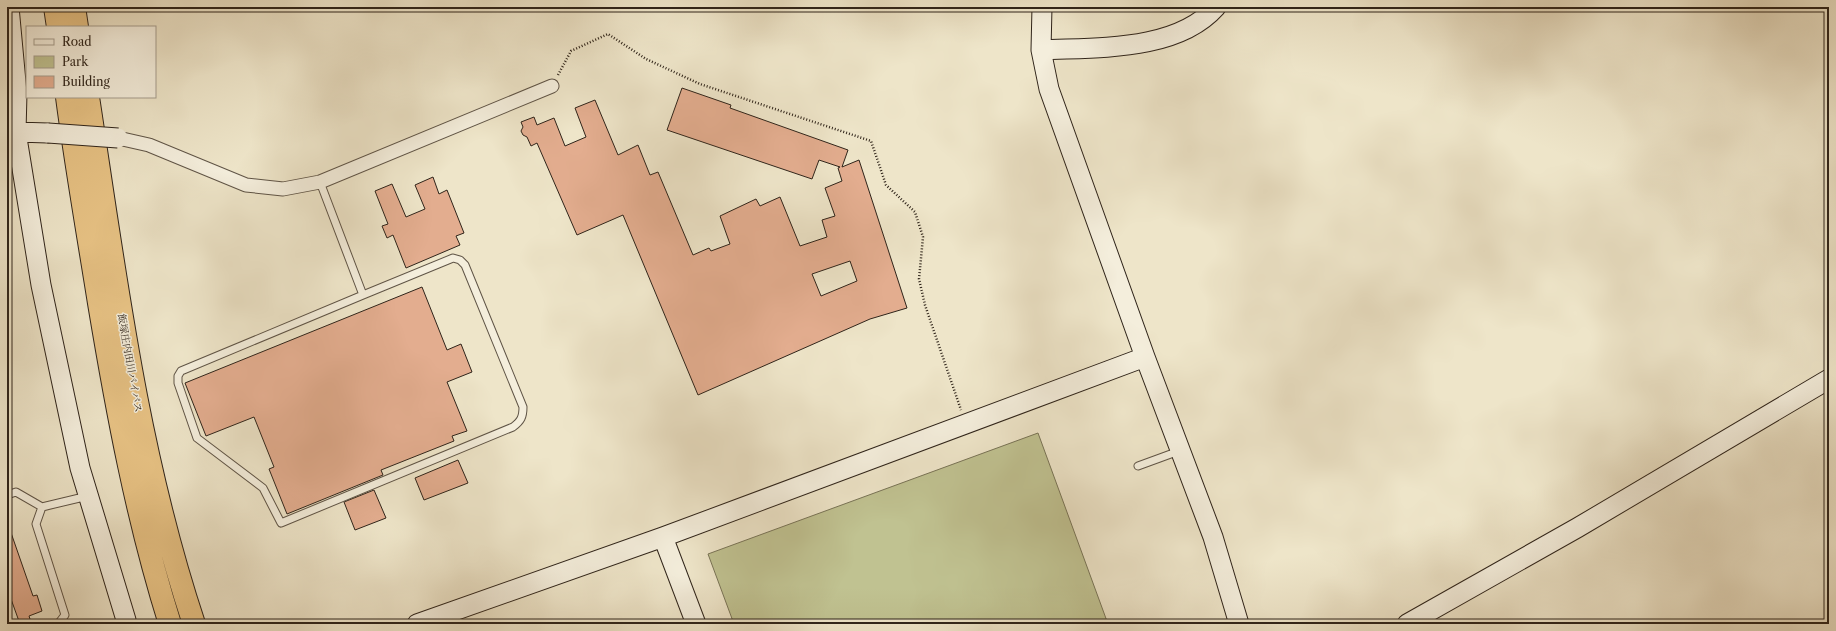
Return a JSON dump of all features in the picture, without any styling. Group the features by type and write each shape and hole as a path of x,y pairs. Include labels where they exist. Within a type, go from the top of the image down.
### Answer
{"highway":[{"path":"55,7 58,26"},
{"path":"74,7 77,26"},
{"name":"飯塚庄内田川バイパス","path":"67,98 75,161 116,404 154,574 170,624"},
{"name":"飯塚庄内田川バイパス","path":"88,98 129,359 145,444 175,567 194,624"}],"street":[{"path":"8,7 17,93 12,133 41,285 80,468 126,624"},
{"path":"1042,7 1041,50 1049,89 1145,357 1213,537 1239,624"},
{"path":"1041,50 1134,44 1170,37 1205,19 1216,7"},
{"path":"12,133 48,133 118,138 150,145 246,186 282,189 320,182 552,86"},
{"path":"417,624 663,537 1145,357"},
{"path":"1406,624 1584,524 1829,379"},
{"path":"663,537 696,624"}],"lane":[{"path":"320,182 363,295"},
{"path":"453,258 460,260 465,265 523,407 523,416 520,422 513,427 281,523 263,488 196,438 178,383 178,376 181,371 363,295 453,258"},
{"path":"1138,466 1180,450"},
{"path":"7,495 16,492 42,507 88,496"},
{"path":"42,507 36,524 65,615 58,624"}],"path":[{"path":"552,86 571,50 608,34 646,59 700,84 871,141 886,185 915,212 923,236 919,279 925,305 965,423"}],"green space":[{"path":"1038,433 1108,624 734,624 708,554"}],"building":[{"path":"682,88 731,105 730,108 848,150 842,167 859,160 907,308 870,319 698,395 623,215 577,235 537,143 531,146 527,137 523,135 521,131 523,127 521,122 534,117 537,125 554,118 565,146 586,137 575,108 595,100 618,155 638,145 650,175 658,172 693,255 709,248 711,251 730,244 720,216 756,199 760,206 780,197 800,246 827,237 822,220 835,216 825,188 842,181 838,168 840,167 819,160 812,179 667,130","holes":["850,261 857,281 821,296 812,274"]},
{"path":"433,177 439,194 447,190 464,233 456,236 460,245 406,268 393,235 387,238 382,226 388,224 375,191 392,184 406,217 425,209 415,185"},
{"path":"422,287 447,350 461,344 472,372 447,382 467,431 452,436 454,441 381,470 383,475 287,514 269,469 274,467 254,417 206,436 185,383"},
{"path":"458,460 468,483 424,500 415,478"},
{"path":"374,490 386,518 355,530 344,502"},
{"path":"7,527 9,527 33,596 37,595 42,611 29,616 31,622 25,624 20,624 7,588"}]}
